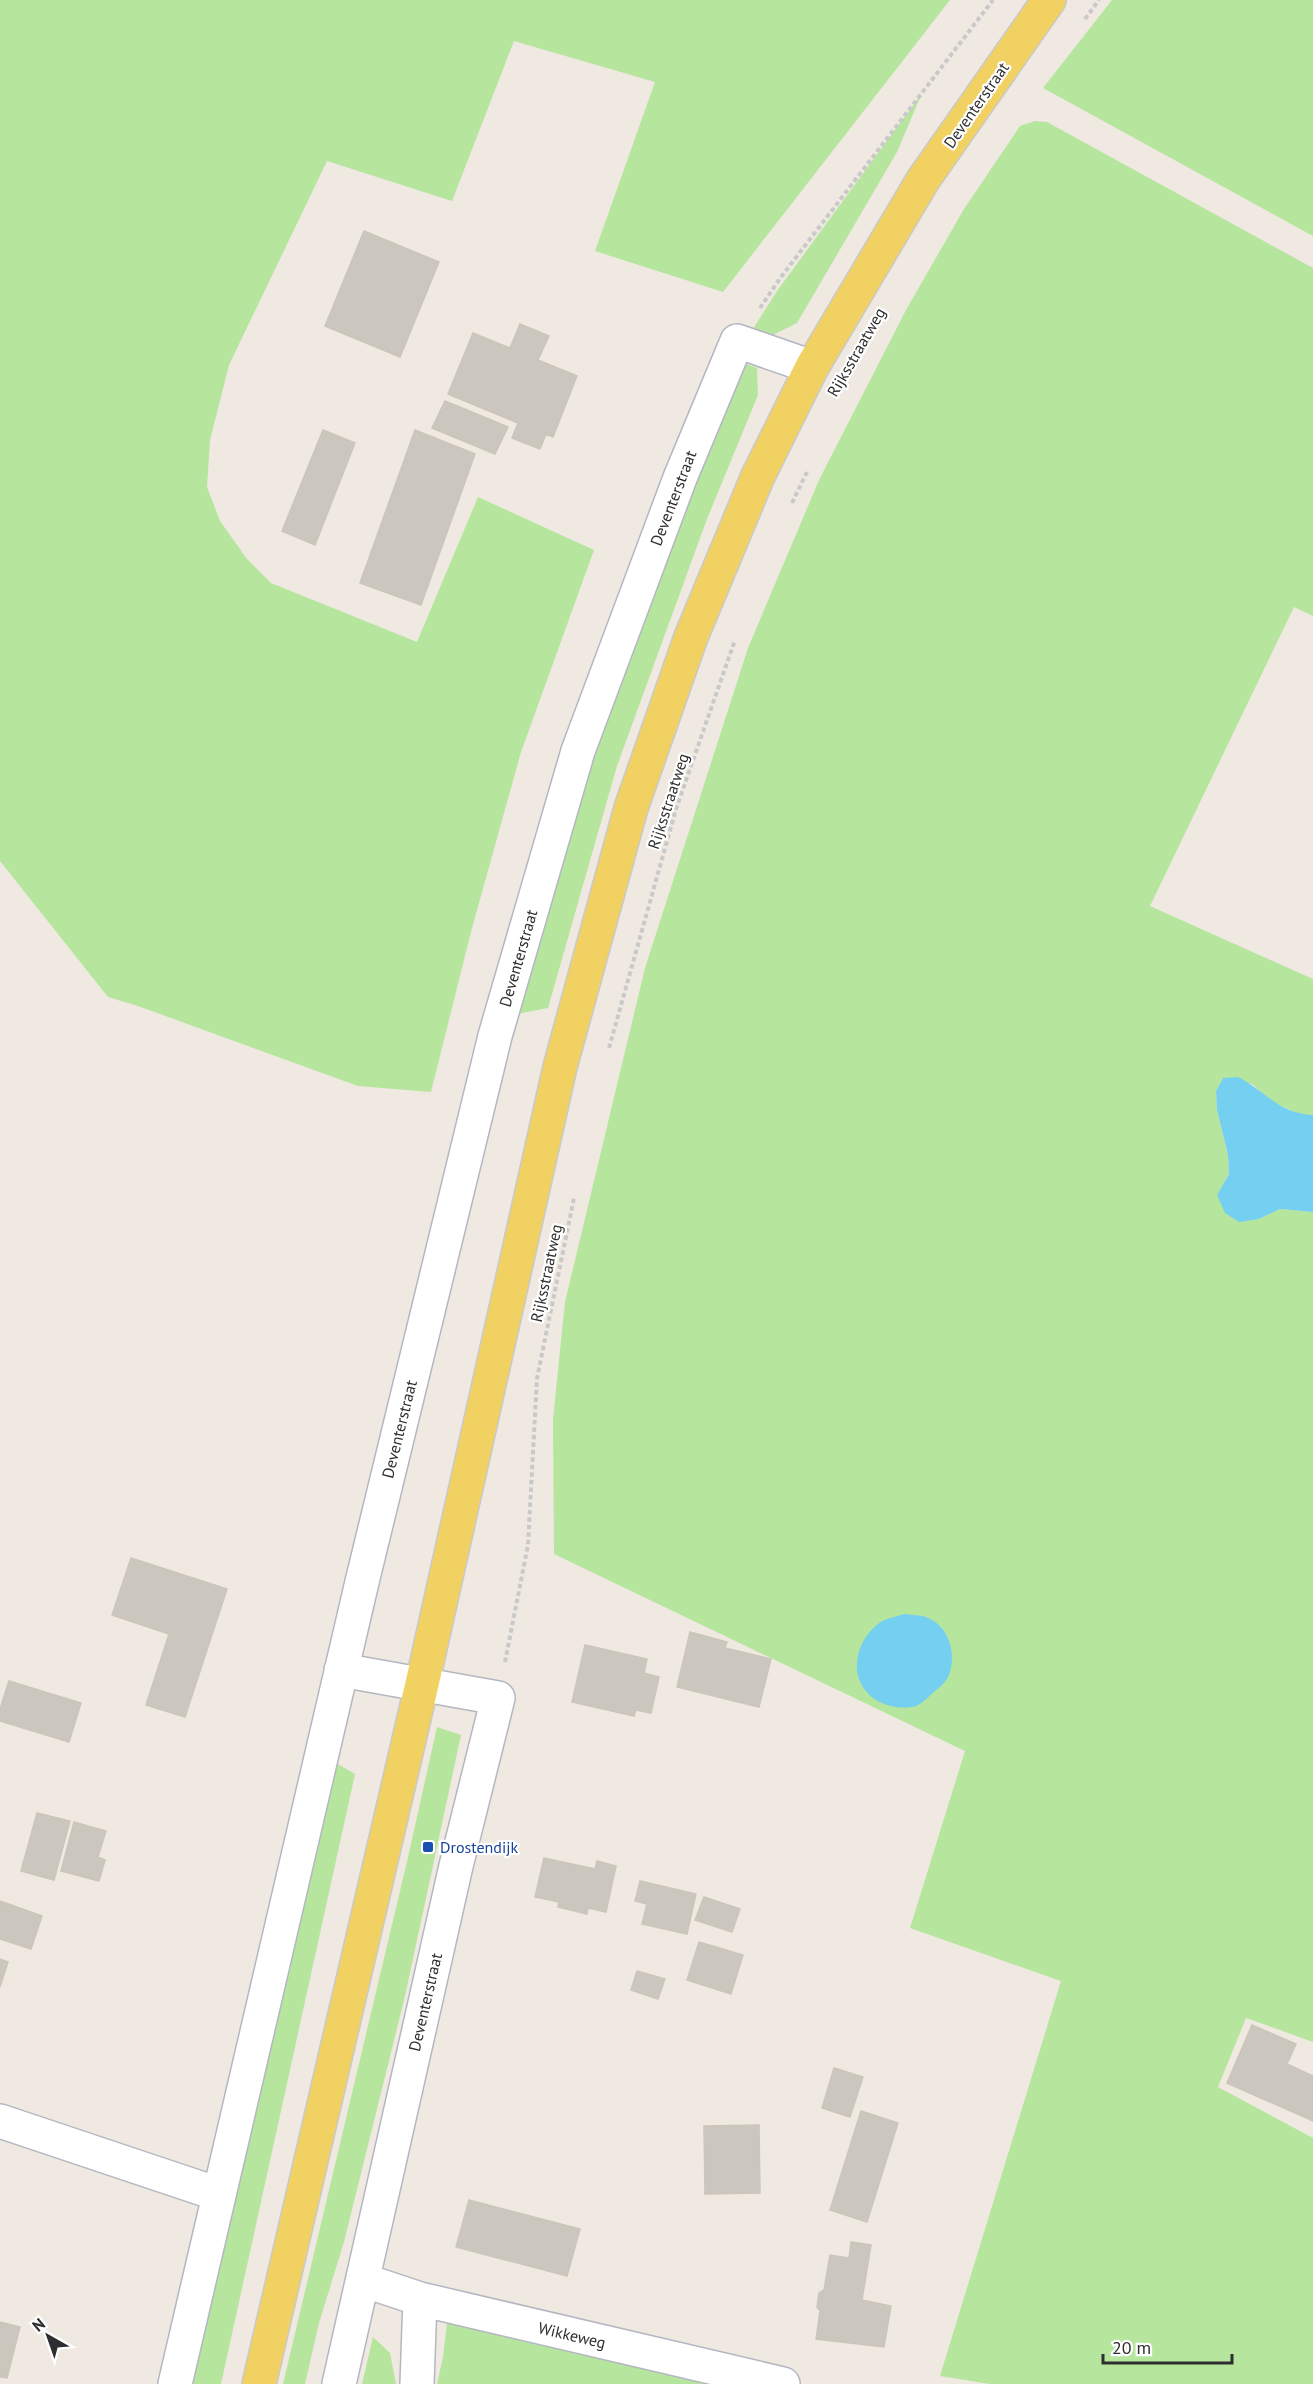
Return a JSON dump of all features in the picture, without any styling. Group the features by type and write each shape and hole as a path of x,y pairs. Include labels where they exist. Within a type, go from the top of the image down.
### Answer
{"main road":[{"name":"Deventerstraat","path":"259,2384 422,1684 560,1067 631,808 691,638 758,476 812,367 924,180 1049,0"}],"street":[{"path":"737,341 812,367"},
{"name":"Deventerstraat","path":"175,2384 341,1670 495,1036 578,751 680,478 737,341"},
{"path":"341,1670 498,1698"},
{"name":"Deventerstraat","path":"339,2384 456,1866 498,1698"},
{"path":"0,2121 218,2194"},
{"name":"Wikkeweg","path":"363,2280 420,2299 783,2384"},
{"path":"417,2384 420,2299"}],"path":[{"path":"737,341 781,277 993,0"},
{"path":"1082,24 1100,0"},
{"path":"789,510 809,468"},
{"name":"Rijksstraatweg","path":"607,1057 676,809 739,629"},
{"name":"Rijksstraatweg","path":"498,1698 528,1545 537,1378 575,1194"}],"green space":[{"path":"0,0 950,0 723,292 595,251 655,82 514,41 452,201 327,161 229,365 210,440 207,487 220,521 247,559 271,583 417,642 478,497 594,550 521,752 472,928 431,1092 358,1086 108,997 0,861"},
{"path":"1112,0 1313,0 1313,236 1043,88"},
{"path":"922,93 897,152 797,323 769,337 753,329 777,291"},
{"path":"1035,121 1047,122 1313,268 1313,616 1294,607 1150,906 1313,979 1313,1115 1301,1115 1273,1102 1252,1084 1223,1078 1216,1091 1217,1110 1228,1155 1229,1174 1217,1195 1259,1219 1280,1209 1313,1212 1313,2042 1246,2018 1218,2087 1313,2138 1313,2384 990,2384 940,2376 1061,1981 910,1928 965,1751 554,1554 553,1419 565,1302 645,968 748,648 819,480 906,310 964,209 1020,126"},
{"path":"744,363 757,368 758,395 707,519 617,766 548,1008 517,1014 616,678"},
{"path":"437,1727 461,1735 405,1996 344,2242 319,2323 305,2384 283,2384 409,1853"},
{"path":"336,1763 355,1774 221,2384 190,2384"},
{"path":"447,2323 480,2329 718,2384 437,2384"},
{"path":"373,2337 390,2353 396,2384 362,2384"}],"water":[{"path":"1238,1077 1291,1111 1313,1115 1313,1212 1280,1209 1259,1219 1239,1222 1225,1213 1217,1195 1229,1174 1228,1155 1217,1110 1216,1091 1223,1078"},
{"path":"904,1614 918,1615 934,1621 949,1641 952,1658 947,1680 918,1705 905,1708 888,1705 873,1698 865,1690 857,1671 859,1650 870,1632 884,1620"}],"building":[{"path":"364,231 439,262 400,357 325,326"},
{"path":"520,324 549,336 538,360 577,376 553,437 546,434 540,449 512,438 518,423 448,394 473,333 510,348"},
{"path":"445,401 508,427 495,454 432,428"},
{"path":"323,430 355,443 315,545 282,531"},
{"path":"415,430 475,454 421,605 360,583"},
{"path":"131,1558 227,1589 185,1717 146,1705 169,1634 112,1615"},
{"path":"690,1632 727,1642 725,1648 771,1659 759,1707 677,1687"},
{"path":"585,1645 647,1659 644,1673 659,1677 651,1713 636,1710 634,1716 572,1702"},
{"path":"9,1681 81,1703 69,1742 0,1721 0,1709"},
{"path":"37,1813 70,1821 54,1880 21,1871"},
{"path":"74,1822 106,1831 98,1857 105,1860 99,1881 61,1871"},
{"path":"544,1858 595,1869 597,1861 616,1866 606,1912 588,1908 587,1914 558,1907 559,1902 535,1897"},
{"path":"640,1881 696,1894 687,1934 642,1924 647,1904 635,1901"},
{"path":"704,1897 740,1909 732,1932 695,1920"},
{"path":"0,1901 42,1916 31,1949 0,1939"},
{"path":"699,1942 743,1955 731,1994 687,1980"},
{"path":"0,1959 8,1962 0,1987"},
{"path":"637,1971 665,1979 658,1999 631,1990"},
{"path":"1252,2025 1296,2044 1287,2064 1313,2076 1313,2121 1227,2083"},
{"path":"834,2068 863,2077 850,2117 822,2108"},
{"path":"861,2111 898,2123 867,2222 830,2210"},
{"path":"759,2125 760,2193 705,2194 704,2126"},
{"path":"469,2200 580,2229 567,2276 456,2247"},
{"path":"851,2242 871,2245 862,2300 891,2306 884,2347 816,2339 820,2311 817,2307 819,2293 824,2290 830,2255 849,2258"},
{"path":"0,2322 20,2327 7,2378 0,2377"}],"place":[{"name":"Drostendijk","path":"428,1847"}]}
